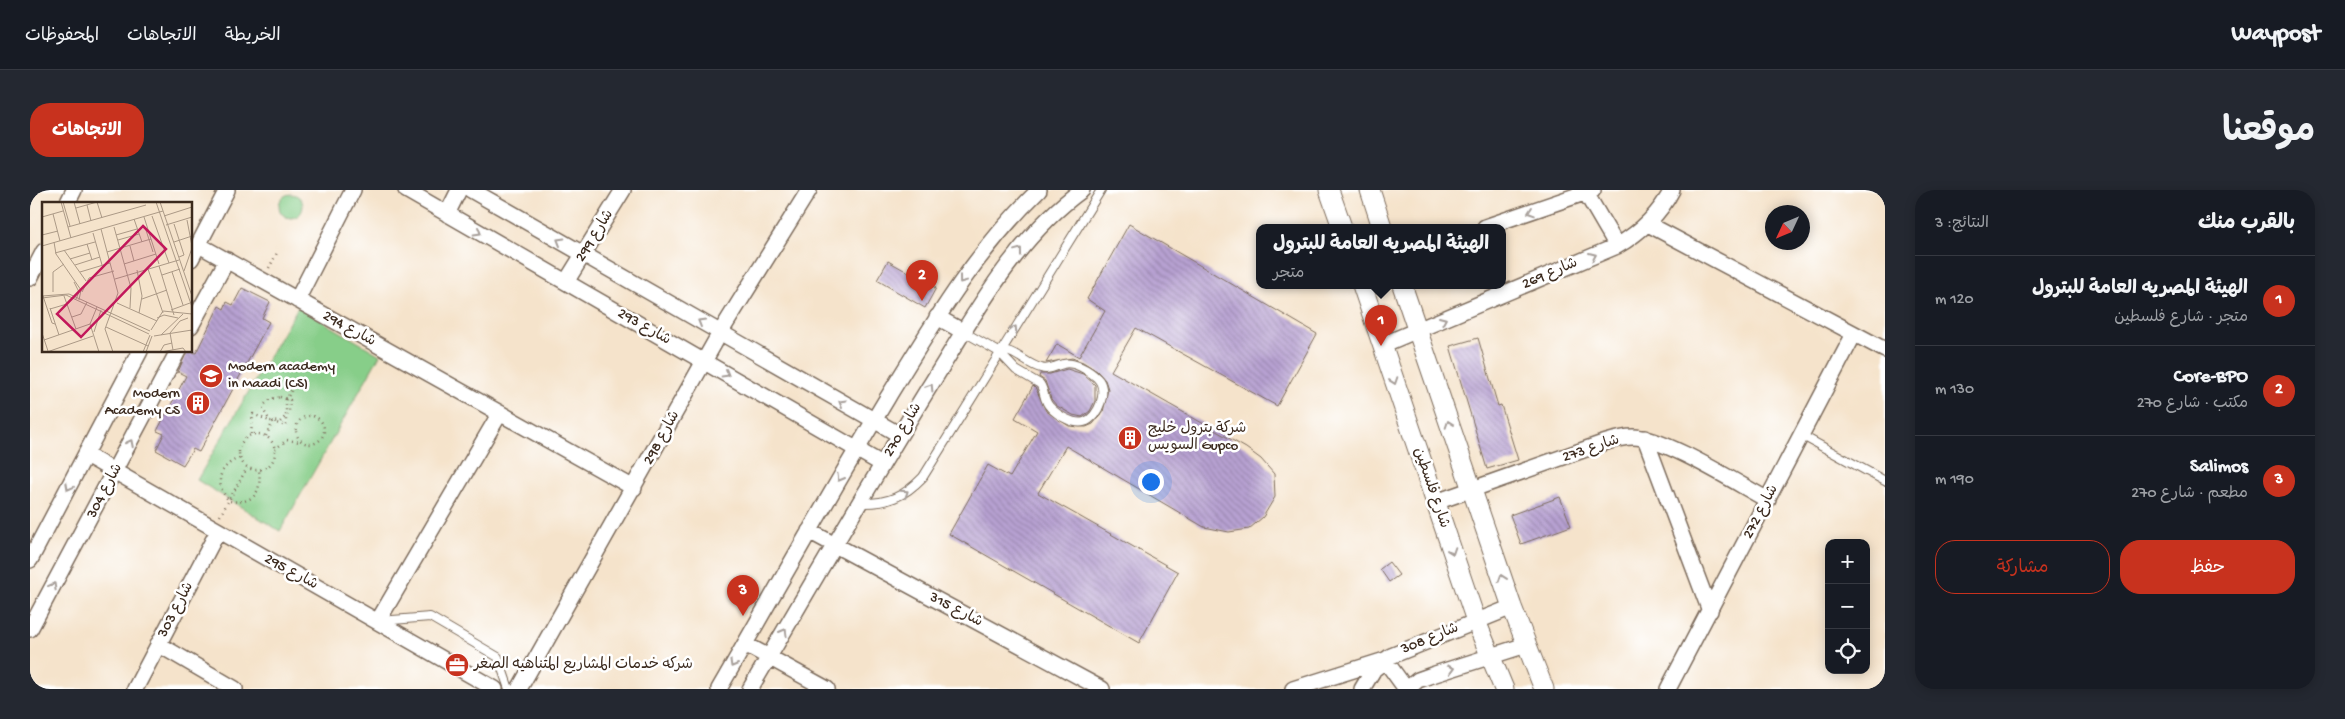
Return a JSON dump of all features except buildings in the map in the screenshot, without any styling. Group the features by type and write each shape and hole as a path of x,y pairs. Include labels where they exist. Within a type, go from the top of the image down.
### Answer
{"street":[{"path":"68,202 74,190"},
{"path":"192,257 227,190"},
{"path":"297,300 354,190"},
{"name":"شارع 293","path":"406,190 428,196 447,214 882,464"},
{"path":"447,214 459,190"},
{"path":"471,190 900,436"},
{"name":"شارع 299","path":"566,282 623,190"},
{"name":"شارع 298","path":"519,689 720,333 809,190"},
{"name":"شارع 270","path":"719,689 809,531 937,317 975,262 1020,209 1039,190"},
{"name":"شارع 270","path":"750,689 882,464 964,332 1021,248 1045,222 1082,190"},
{"path":"1329,190 1341,224"},
{"path":"1370,190 1381,224"},
{"name":"شارع 269","path":"1382,345 1617,246 1636,235 1648,224 1672,190"},
{"path":"1494,224 1590,192 1617,246"},
{"path":"1648,224 1885,350"},
{"name":"شارع 294","path":"199,245 634,488"},
{"path":"36,276 42,257"},
{"path":"192,324 227,260"},
{"name":"شارع فلسطين","path":"1363,289 1476,621 1504,689"},
{"path":"1403,289 1512,607 1544,689"},
{"path":"937,317 964,332"},
{"name":"شارع 272","path":"1669,689 1854,334"},
{"path":"30,560 139,352"},
{"name":"شارع 304","path":"30,629 177,352"},
{"path":"378,621 500,413"},
{"name":"شارع 273","path":"1436,502 1618,438 1645,438 1664,444 1768,500"},
{"path":"1645,438 1710,611"},
{"name":"شارع 295","path":"86,455 495,689"},
{"name":"شارع 303","path":"135,689 215,530"},
{"name":"شارع 315","path":"809,531 1102,689"},
{"name":"شارع 308","path":"1362,689 1374,669 1385,660 1410,646 1512,607"},
{"path":"158,644 235,689"},
{"path":"745,644 827,689"},
{"path":"1293,689 1385,660 1406,689 1418,680 1432,674 1526,645"}],"lane":[{"path":"859,503 878,504 895,499 911,490 923,477 999,352 1102,190"},
{"path":"964,332 999,352 1016,370 1040,384"},
{"path":"999,352 1011,352 1037,367 1048,369 1064,363 1074,364 1099,380 1103,389 1103,398 1091,418 1083,422 1075,422 1050,407 1043,396 1040,384 1048,369"},
{"path":"1802,435 1885,480"},
{"path":"378,621 430,616 498,657 510,689"}],"path":[{"path":"286,426 286,400 296,382"},
{"path":"280,397 290,400 290,406 289,413 280,422 272,421 264,411 265,404 270,398 280,397"},
{"path":"286,426 290,406"},
{"path":"250,434 266,436 270,439 275,449 273,460 265,468 259,470 248,468 239,458 238,452 241,441 250,434 253,414 286,426 296,425"},
{"path":"275,449 287,440 301,443 310,444 318,442 325,426 315,416 307,416 300,419 296,425 296,435 301,443"},
{"path":"266,436 272,421"},
{"path":"239,458 229,463 222,471 219,482 222,492 229,501 242,502 254,496 261,484 259,470"},
{"path":"215,530 248,468"}],"green space":[{"path":"291,194 300,197 303,206 300,215 291,218 282,215 279,206 282,197"},
{"path":"298,307 380,355 280,531 197,480"}],"place":[{"name":"Core-BPO","path":"922,301"},
{"name":"الهيئة المصريه العامة للبترول","path":"1381,346"},
{"name":"Modern academy in Maadi (CS)","path":"211,376"},
{"name":"Modern Academy CS","path":"198,403"},
{"name":"شركة بترول خليج السويس Gupco","path":"1130,438"},
{"name":"Salimos","path":"743,616"},
{"name":"شركه خدمات المشاريع المتناهيه الصغر","path":"457,665"}]}
